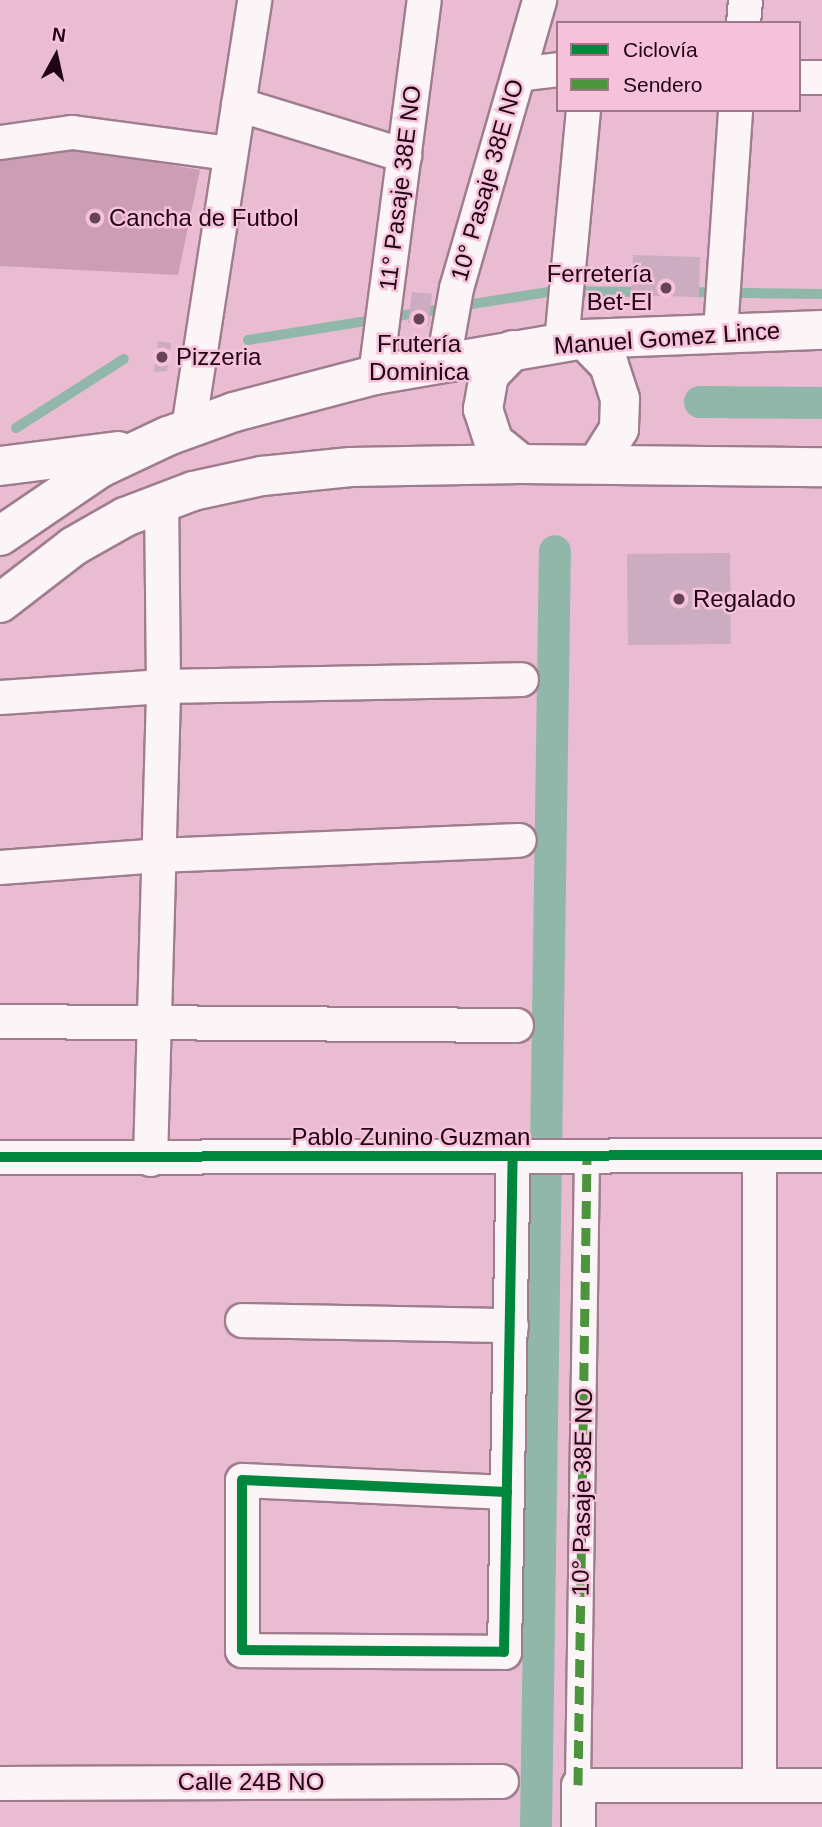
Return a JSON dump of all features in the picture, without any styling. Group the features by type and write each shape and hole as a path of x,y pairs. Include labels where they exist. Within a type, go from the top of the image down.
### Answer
{"main road":[{"name":"Manuel Gomez Lince","path":"140,448 188,428 375,375 443,361 573,341 720,331 822,330"},
{"path":"573,341 609,365 620,399 619,429 598,463"},
{"path":"513,350 489,375 483,409 494,442 521,464"},
{"path":"0,466 140,448"},
{"path":"0,536 65,490 140,448"},
{"path":"0,603 100,529 161,502 227,482 296,471 521,464 822,467"}],"street":[{"path":"188,428 254,0"},
{"name":"11° Pasaje 38E NO","path":"375,375 424,0"},
{"name":"10° Pasaje 38E NO","path":"443,361 456,288 540,0"},
{"path":"743,21 745,0"},
{"path":"518,74 556,69"},
{"path":"801,76 822,77"},
{"path":"238,104 404,155"},
{"path":"573,341 583,112"},
{"path":"720,331 721,256 735,112"},
{"path":"0,142 72,132 230,153"},
{"path":"150,1159 163,685 161,502"},
{"path":"0,697 163,685 522,679"},
{"path":"0,867 159,855 519,840"},
{"path":"0,1021 154,1020 516,1025"},
{"name":"Pablo Zunino Guzman","path":"0,1157 150,1159 822,1155"},
{"name":"10° Pasaje 38E NO","path":"578,1827 583,1156"},
{"path":"759,1156 759,1785"},
{"path":"507,1492 242,1480 242,1650 505,1652 510,1325 519,1157"},
{"path":"242,1320 510,1325"},
{"name":"Calle 24B NO","path":"0,1783 501,1781"},
{"path":"578,1785 822,1785"}],"shaded area":[{"name":"Cancha de Futbol","path":"68,147 200,170 178,275 0,266 0,156"}],"building":[{"path":"633,255 700,257 699,297 631,295"},
{"path":"412,292 432,294 429,326 408,323"},
{"name":"Pizzeria","path":"158,341 171,343 167,371 154,372"},
{"name":"Regalado","path":"730,553 731,644 628,645 627,554"}],"waterway":[{"path":"248,340 553,291 643,292"},
{"path":"689,292 822,294"},
{"path":"16,428 124,359"},
{"path":"700,402 822,403"},
{"path":"536,1827 555,551"}],"marked path":[{"path":"578,1785 587,1157"}],"cycle path":[{"path":"0,1157 822,1155"},
{"path":"507,1492 242,1480 242,1650 504,1652 513,1157"}],"place":[{"name":"Cancha de Futbol","path":"95,218"},
{"name":"Ferretería Bet-El","path":"666,288"},
{"name":"Frutería Dominica","path":"419,319"},
{"name":"Pizzeria","path":"162,357"},
{"name":"Regalado","path":"679,599"}]}
